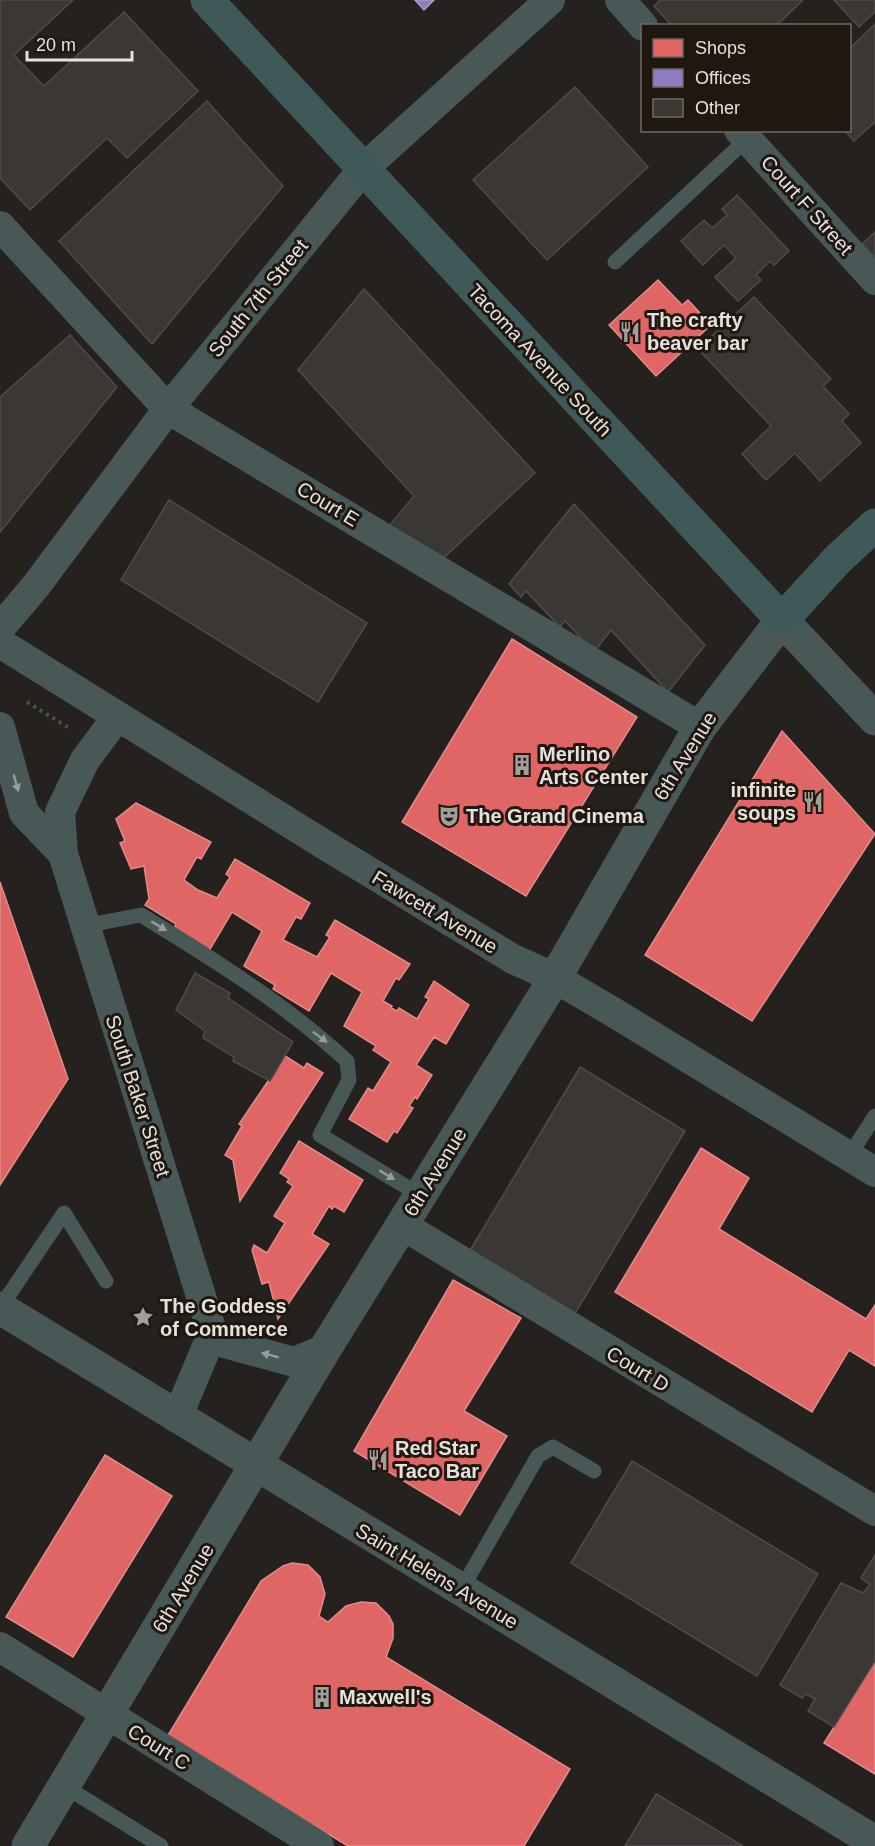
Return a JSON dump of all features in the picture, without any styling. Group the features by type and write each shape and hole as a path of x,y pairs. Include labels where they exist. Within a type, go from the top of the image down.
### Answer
{"main road":[{"name":"Tacoma Avenue South","path":"207,0 782,620"},
{"name":"6th Avenue","path":"782,620 838,559 875,525"}],"street":[{"name":"South 7th Street","path":"0,628 35,587 168,409 363,170 550,0"},
{"path":"620,0 641,24"},
{"name":"Court F Street","path":"743,135 875,280"},
{"name":"Court E","path":"0,226 168,409 700,727"},
{"name":"Tacoma Avenue South","path":"782,620 875,719"},
{"name":"6th Avenue","path":"28,1846 325,1349 555,978 700,727 782,620"},
{"name":"Fawcett Avenue","path":"0,643 117,717 513,958 555,978 875,1172"},
{"name":"South Baker Street","path":"10,716 24,813 63,854"},
{"name":"South Baker Street","path":"117,717 85,760 60,812 63,854 210,1325 210,1339"},
{"name":"Court D","path":"402,1225 875,1511"},
{"name":"Saint Helens Avenue","path":"0,1308 875,1842"},
{"path":"177,1418 210,1339 294,1362 325,1349"},
{"name":"Court C","path":"0,1647 319,1846"}],"lane":[{"path":"615,261 743,135"},
{"path":"84,926 141,915 229,968 327,1042 347,1061 349,1080 320,1135 420,1195"},
{"path":"849,1156 875,1116"},
{"path":"0,1308 64,1214 106,1281"},
{"path":"461,1590 538,1456 553,1447 594,1472"},
{"path":"64,1786 151,1843"}],"path":[{"path":"10,716 26,701 72,730"}],"building: Shops":[{"path":"658,280 682,305 688,300 711,325 656,376 609,325"},
{"name":"Merlino Arts Center","path":"512,639 637,717 526,896 402,822"},
{"path":"782,731 875,834 752,1021 645,955"},
{"path":"136,803 211,842 201,859 197,857 184,880 198,890 217,898 230,877 226,874 235,859 310,903 301,919 296,917 283,940 317,957 330,937 326,935 335,920 410,964 399,980 396,978 383,1001 392,1006 391,1008 397,1011 399,1008 417,1019 429,999 425,997 434,981 469,1005 446,1044 434,1037 416,1065 432,1075 417,1099 415,1097 409,1106 413,1108 397,1133 394,1131 387,1142 349,1119 368,1088 373,1091 391,1062 373,1050 376,1046 344,1026 362,992 331,973 309,1011 273,989 275,985 244,966 262,931 232,912 209,951 174,929 176,924 145,905 149,899 144,866 131,869 120,843 125,841 116,819"},
{"path":"0,882 68,1079 0,1185"},
{"path":"285,1056 304,1068 307,1063 323,1073 240,1201 233,1160 225,1155 242,1126 239,1124"},
{"path":"299,1141 363,1180 344,1212 334,1206 332,1209 329,1206 312,1234 329,1244 278,1319 269,1282 262,1284 252,1250 254,1245 267,1253 285,1223 274,1216 293,1186 287,1182 289,1179 280,1173"},
{"path":"701,1148 749,1178 719,1229 866,1319 875,1305 875,1366 849,1350 812,1412 615,1292"},
{"path":"453,1280 521,1318 464,1411 507,1436 460,1515 354,1451"},
{"path":"105,1455 172,1496 73,1657 6,1617"},
{"name":"Maxwell's","path":"292,1563 308,1565 320,1577 325,1594 319,1616 328,1622 346,1606 361,1602 376,1603 389,1616 393,1624 393,1638 386,1657 570,1769 524,1846 348,1846 167,1737 261,1581 283,1566"},
{"path":"875,1662 875,1774 824,1743"}],"building: Offices":[{"path":"415,0 434,0 424,10"}],"building: Other":[{"path":"0,0 73,0 14,55 44,86 124,12 198,91 127,158 107,138 30,210 0,178"},
{"path":"660,0 803,0 778,24 670,24 654,6"},
{"path":"834,0 875,0 875,12 859,27"},
{"path":"875,24 875,122 854,141 846,132 851,132 851,47"},
{"path":"575,87 648,167 547,260 473,180"},
{"path":"207,101 283,186 152,344 59,241"},
{"path":"737,195 789,251 774,265 770,261 756,275 761,280 738,301 715,277 736,258 724,245 703,265 681,241 704,220 712,228 727,215 722,209"},
{"path":"875,232 875,257 862,244"},
{"path":"364,289 535,473 439,562 384,532 414,496 298,370"},
{"path":"754,297 831,379 823,386 849,414 842,421 861,443 820,481 795,453 766,480 742,454 771,426 698,349"},
{"path":"70,335 117,387 0,532 0,397"},
{"path":"169,500 367,623 318,702 121,580"},
{"path":"574,504 705,645 668,692 611,630 594,652 565,621 560,627 526,591 521,597 509,584"},
{"path":"195,973 230,993 228,998 293,1042 270,1081 233,1061 234,1057 203,1038 205,1031 176,1010"},
{"path":"580,1067 685,1131 568,1325 463,1262"},
{"path":"632,1461 818,1574 757,1676 571,1563"},
{"path":"875,1555 875,1661 834,1727 808,1711 815,1699 806,1694 802,1698 780,1685 841,1583 863,1593 870,1585 861,1578"},
{"path":"656,1794 743,1846 625,1846"}],"place":[{"name":"The crafty beaver bar","path":"630,332"},
{"name":"Merlino Arts Center","path":"522,765"},
{"name":"infinite soups","path":"813,802"},
{"name":"The Grand Cinema","path":"449,816"},
{"name":"The Goddess of Commerce","path":"143,1317"},
{"name":"Red Star Taco Bar","path":"378,1460"},
{"name":"Maxwell's","path":"322,1697"}]}
